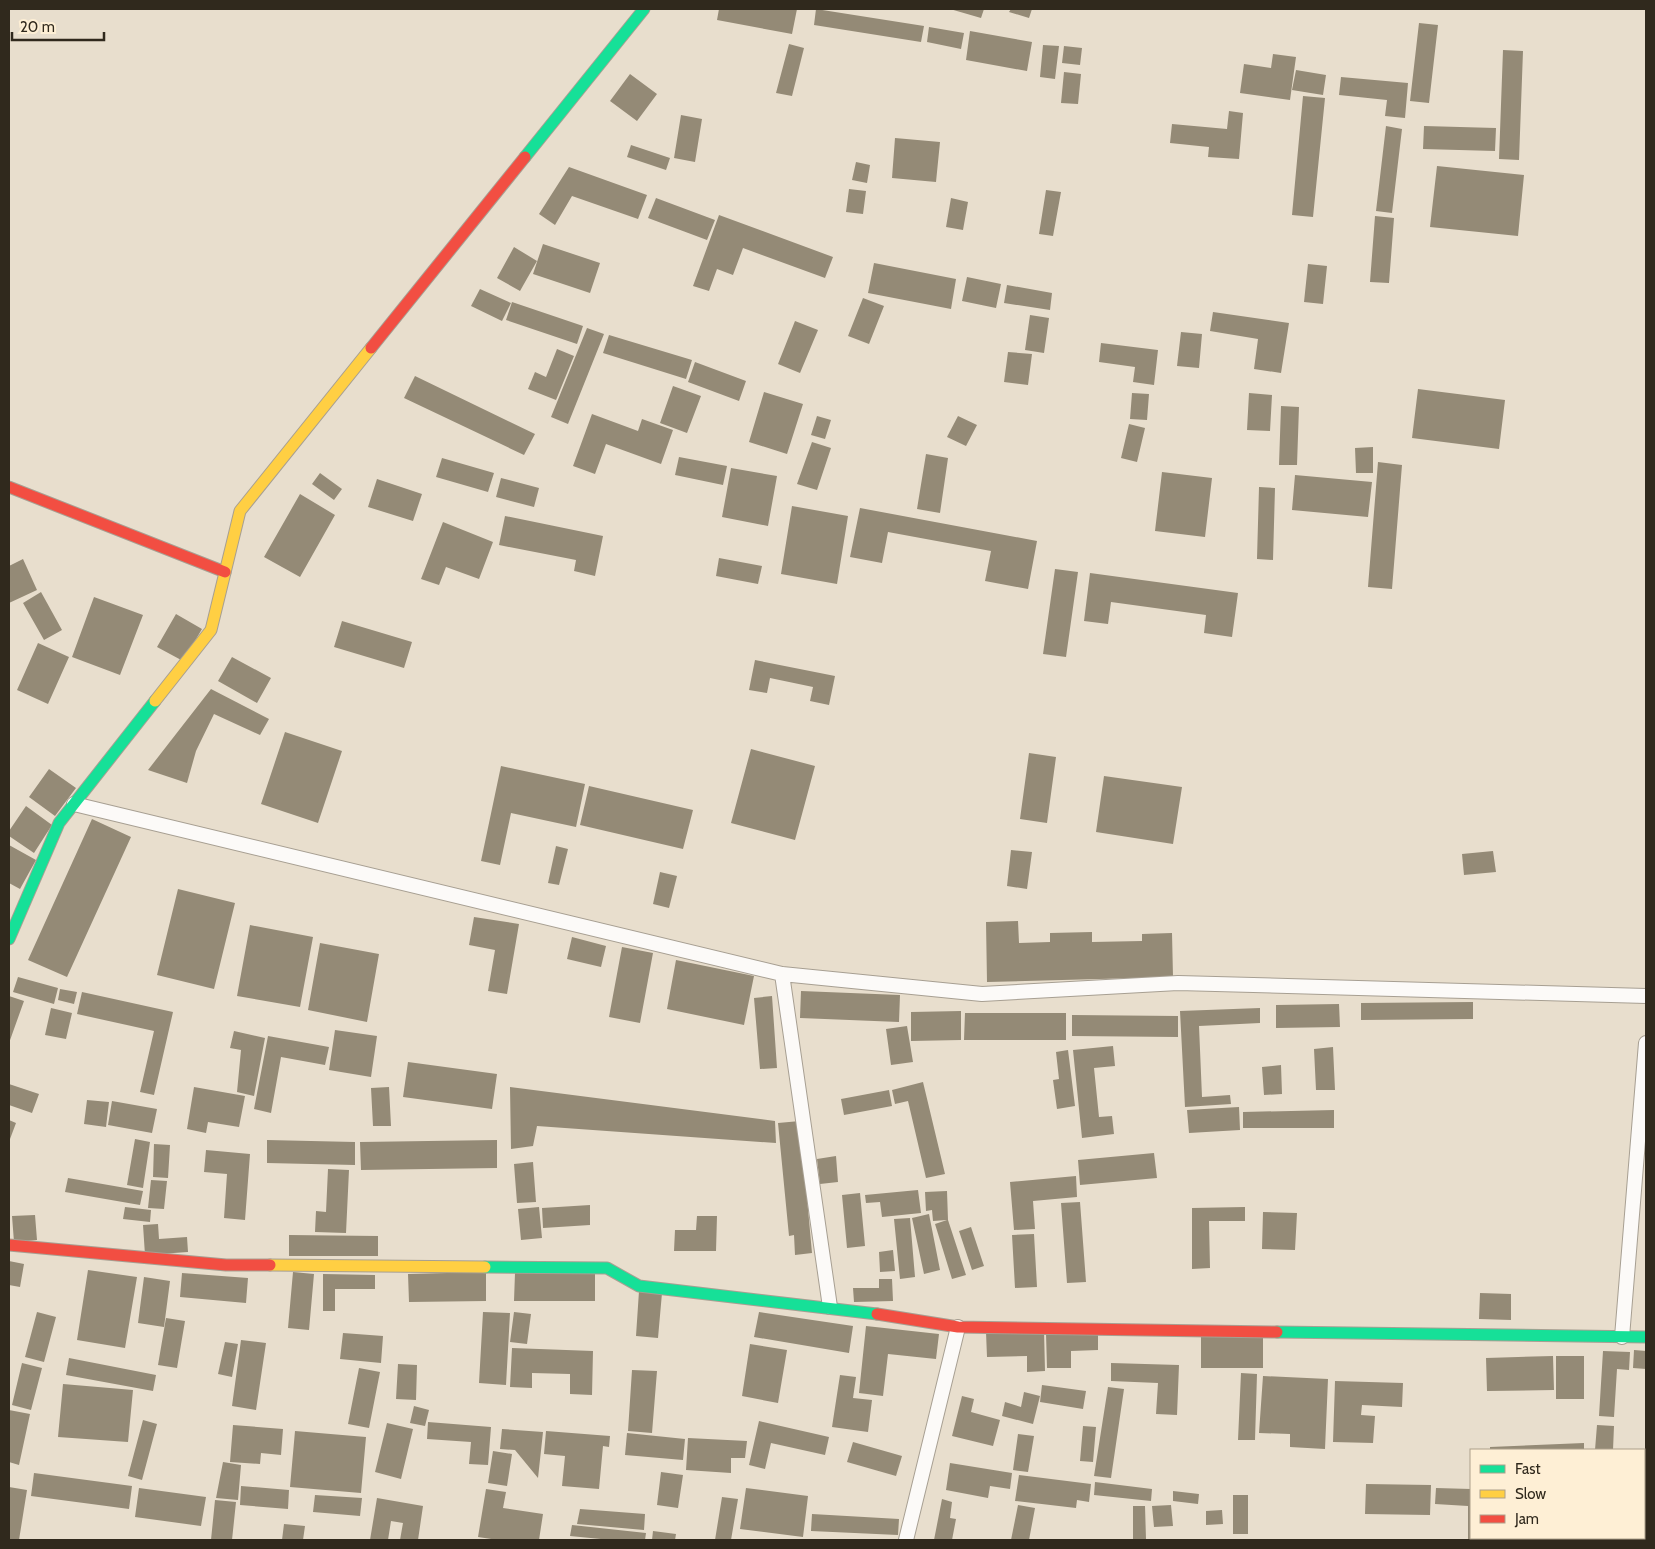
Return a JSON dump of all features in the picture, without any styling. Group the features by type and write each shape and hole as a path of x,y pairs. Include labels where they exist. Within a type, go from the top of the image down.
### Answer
{"street":[{"path":"9,939 60,822 211,630 240,510 644,9"},
{"path":"9,487 225,572"},
{"path":"9,1245 226,1265 606,1268 639,1286 830,1307 958,1327 1646,1337"}],"lane":[{"path":"74,804 782,974 982,994 1178,983 1646,996"},
{"path":"782,974 830,1307"},
{"path":"1622,1336 1646,1042"},
{"path":"906,1540 958,1327"}],"building":[{"path":"719,9 797,9 792,34 717,20"},
{"path":"816,9 924,26 921,42 814,25"},
{"path":"950,9 984,9 981,18"},
{"path":"1011,9 1032,9 1029,18 1009,12"},
{"path":"1419,23 1438,25 1429,103 1410,101"},
{"path":"929,27 964,33 961,49 927,42"},
{"path":"970,31 1032,42 1027,71 966,60"},
{"path":"789,44 804,48 792,96 776,93"},
{"path":"1043,45 1059,46 1055,79 1040,77"},
{"path":"1064,46 1082,48 1080,65 1062,63"},
{"path":"1503,50 1523,51 1519,160 1499,159"},
{"path":"1273,54 1296,57 1290,100 1240,93 1244,64 1271,68"},
{"path":"1296,70 1326,75 1323,95 1292,90"},
{"path":"1064,72 1081,74 1078,104 1061,103"},
{"path":"630,74 657,94 637,121 610,101"},
{"path":"1341,77 1408,83 1405,118 1385,116 1387,100 1339,95"},
{"path":"1303,96 1325,98 1313,217 1292,215"},
{"path":"1229,111 1243,113 1239,159 1208,157 1209,147 1170,143 1172,124 1227,129"},
{"path":"681,115 702,119 695,162 674,158"},
{"path":"1386,126 1402,129 1392,213 1376,211"},
{"path":"1424,126 1496,128 1495,151 1423,149"},
{"path":"895,138 940,142 936,182 892,178"},
{"path":"631,145 670,158 666,170 627,157"},
{"path":"856,162 870,165 867,183 852,180"},
{"path":"1437,166 1524,175 1518,236 1430,227"},
{"path":"569,167 647,195 638,219 572,196 555,225 539,214"},
{"path":"849,189 866,191 863,214 846,212"},
{"path":"1046,190 1061,192 1053,236 1039,234"},
{"path":"656,198 715,220 707,240 648,218"},
{"path":"951,198 968,202 963,230 946,227"},
{"path":"719,215 833,257 825,278 743,248 733,275 717,269 709,291 693,286"},
{"path":"1375,216 1394,218 1389,283 1370,282"},
{"path":"543,244 600,263 590,293 533,274"},
{"path":"514,247 537,261 520,291 497,278"},
{"path":"874,263 956,279 951,309 868,293"},
{"path":"1308,264 1327,266 1323,304 1304,302"},
{"path":"967,277 1001,284 996,308 962,301"},
{"path":"1007,285 1052,293 1050,310 1004,303"},
{"path":"480,289 511,303 502,321 471,306"},
{"path":"863,298 884,306 869,344 848,336"},
{"path":"512,302 583,326 577,344 506,320"},
{"path":"1213,312 1289,323 1281,373 1254,369 1258,339 1210,331"},
{"path":"1030,315 1049,318 1044,353 1025,350"},
{"path":"795,321 818,330 800,373 778,364"},
{"path":"587,328 604,334 568,424 551,417"},
{"path":"1181,332 1202,334 1199,368 1177,366"},
{"path":"609,335 692,360 686,379 603,353"},
{"path":"1101,343 1158,350 1154,385 1133,382 1135,367 1099,362"},
{"path":"557,349 574,356 556,400 528,389 535,372 546,377"},
{"path":"1008,352 1032,354 1028,385 1004,382"},
{"path":"695,362 746,381 739,401 688,382"},
{"path":"415,376 535,434 524,455 404,398"},
{"path":"673,386 701,396 687,433 660,423"},
{"path":"1418,389 1505,400 1499,449 1412,438"},
{"path":"764,392 803,404 787,454 749,442"},
{"path":"1132,393 1149,394 1147,420 1130,419"},
{"path":"1249,393 1272,395 1270,431 1247,430"},
{"path":"1281,406 1299,407 1297,465 1279,465"},
{"path":"592,414 638,431 642,419 673,430 661,464 606,444 595,474 573,466"},
{"path":"817,416 831,420 825,439 811,435"},
{"path":"958,416 977,425 966,446 947,437"},
{"path":"1129,424 1145,428 1137,462 1121,458"},
{"path":"812,442 831,448 817,490 797,484"},
{"path":"1373,447 1373,473 1356,473 1355,448"},
{"path":"926,454 948,458 940,513 917,509"},
{"path":"679,457 727,466 723,485 675,475"},
{"path":"442,458 494,473 488,492 436,477"},
{"path":"1378,462 1402,465 1392,589 1368,587"},
{"path":"731,468 777,476 768,526 722,517"},
{"path":"1162,472 1212,478 1205,537 1155,531"},
{"path":"320,473 342,489 334,500 312,484"},
{"path":"1295,475 1372,482 1368,517 1292,510"},
{"path":"501,478 539,488 534,507 496,497"},
{"path":"377,479 422,494 413,521 368,507"},
{"path":"1259,487 1275,488 1273,560 1257,559"},
{"path":"300,494 335,515 300,577 264,557"},
{"path":"792,506 848,516 837,584 781,574"},
{"path":"860,508 1037,541 1028,589 985,581 991,551 888,532 882,563 850,557"},
{"path":"505,516 603,536 595,576 574,571 576,560 499,545"},
{"path":"443,522 493,542 479,579 446,567 439,585 421,579"},
{"path":"719,558 762,566 758,584 716,576"},
{"path":"23,559 37,590 9,603 9,566"},
{"path":"1055,569 1078,572 1066,657 1043,654"},
{"path":"1090,573 1238,593 1232,637 1204,633 1206,615 1111,602 1108,624 1084,621"},
{"path":"41,592 62,630 44,640 23,603"},
{"path":"94,597 143,615 120,675 72,657"},
{"path":"176,614 202,629 183,661 157,647"},
{"path":"342,621 412,642 404,668 334,647"},
{"path":"38,643 69,657 48,704 17,690"},
{"path":"232,657 271,678 257,703 218,681"},
{"path":"755,660 835,676 829,705 810,701 813,687 770,678 767,693 749,690"},
{"path":"211,689 269,719 260,735 214,714 196,751 187,783 148,770"},
{"path":"285,732 342,751 318,823 261,804"},
{"path":"751,749 815,766 795,840 731,823"},
{"path":"1029,753 1056,757 1047,823 1020,819"},
{"path":"501,766 585,784 576,827 511,813 500,865 481,861"},
{"path":"49,769 76,788 55,816 29,797"},
{"path":"1104,776 1182,787 1173,844 1096,832"},
{"path":"589,786 693,810 683,849 580,825"},
{"path":"26,806 52,825 34,853 9,836 9,831"},
{"path":"92,819 131,837 67,977 28,960"},
{"path":"9,845 36,860 20,889 9,883"},
{"path":"556,846 568,849 559,885 548,883"},
{"path":"1011,850 1032,852 1027,889 1007,886"},
{"path":"1493,851 1496,872 1464,875 1462,854"},
{"path":"660,872 677,876 669,908 653,904"},
{"path":"178,889 235,903 214,989 157,975"},
{"path":"474,917 519,924 507,994 488,991 495,950 469,945"},
{"path":"1018,921 1019,943 1050,942 1050,933 1092,932 1092,942 1142,941 1142,934 1172,933 1173,977 987,982 986,922"},
{"path":"250,925 313,937 300,1007 237,996"},
{"path":"572,937 606,946 601,967 567,959"},
{"path":"320,943 379,954 367,1022 308,1010"},
{"path":"622,947 653,953 640,1023 609,1017"},
{"path":"676,960 754,976 744,1025 667,1009"},
{"path":"18,977 58,988 54,1004 13,992"},
{"path":"60,989 77,992 74,1004 58,1000"},
{"path":"801,991 900,995 899,1022 800,1018"},
{"path":"82,992 173,1012 154,1095 140,1092 154,1031 77,1014"},
{"path":"9,996 24,1001 9,1043"},
{"path":"772,996 777,1068 760,1069 754,998"},
{"path":"1473,1002 1473,1019 1361,1020 1361,1003"},
{"path":"1339,1004 1340,1027 1276,1028 1276,1005"},
{"path":"51,1008 72,1013 66,1039 45,1035"},
{"path":"1260,1008 1260,1023 1199,1026 1202,1097 1230,1095 1231,1104 1185,1107 1180,1011"},
{"path":"961,1011 961,1040 911,1041 911,1012"},
{"path":"965,1013 1066,1013 1066,1040 964,1040"},
{"path":"1072,1015 1178,1016 1178,1037 1072,1036"},
{"path":"907,1026 913,1062 891,1065 886,1029"},
{"path":"335,1030 377,1036 371,1077 329,1070"},
{"path":"234,1031 265,1038 254,1096 237,1092 241,1050 230,1048"},
{"path":"268,1036 329,1047 325,1065 281,1057 271,1113 254,1109"},
{"path":"1113,1046 1115,1066 1094,1068 1099,1117 1112,1116 1114,1134 1082,1138 1073,1050"},
{"path":"1333,1047 1335,1090 1316,1090 1314,1049"},
{"path":"1068,1050 1075,1106 1057,1109 1053,1080 1059,1079 1056,1052"},
{"path":"408,1062 497,1074 492,1109 403,1097"},
{"path":"1281,1065 1282,1094 1264,1095 1262,1067"},
{"path":"923,1082 945,1174 926,1178 908,1101 895,1104 892,1090"},
{"path":"9,1084 39,1094 32,1113 9,1105"},
{"path":"194,1087 245,1096 239,1127 208,1122 206,1133 187,1129"},
{"path":"389,1087 391,1126 373,1126 371,1088"},
{"path":"510,1087 775,1121 776,1143 537,1126 533,1146 511,1149"},
{"path":"889,1090 892,1106 844,1115 841,1099"},
{"path":"87,1100 109,1102 106,1127 84,1124"},
{"path":"112,1101 157,1109 152,1133 108,1125"},
{"path":"1239,1107 1240,1130 1189,1133 1187,1110"},
{"path":"1334,1110 1334,1128 1243,1128 1243,1112"},
{"path":"9,1120 16,1123 10,1139 9,1138"},
{"path":"800,1121 812,1253 795,1255 794,1235 789,1236 778,1123"},
{"path":"135,1139 150,1142 143,1188 127,1185"},
{"path":"267,1140 355,1142 355,1165 267,1163"},
{"path":"497,1140 497,1168 361,1170 360,1142"},
{"path":"154,1144 170,1145 168,1178 153,1177"},
{"path":"206,1150 250,1154 245,1220 224,1218 227,1174 204,1172"},
{"path":"1154,1153 1157,1178 1080,1185 1078,1160"},
{"path":"836,1156 838,1182 820,1184 817,1159"},
{"path":"533,1162 536,1202 517,1203 514,1164"},
{"path":"328,1169 349,1170 346,1233 315,1232 316,1211 326,1212"},
{"path":"1076,1176 1077,1197 1033,1201 1035,1229 1014,1230 1010,1182"},
{"path":"68,1178 143,1191 140,1205 65,1192"},
{"path":"151,1180 167,1181 164,1209 148,1208"},
{"path":"918,1190 921,1213 882,1217 880,1202 866,1203 865,1195"},
{"path":"947,1191 948,1220 966,1275 952,1279 935,1224 947,1220 933,1221 932,1210 926,1211 925,1192"},
{"path":"860,1193 865,1246 847,1248 842,1195"},
{"path":"1080,1202 1086,1282 1067,1283 1061,1203"},
{"path":"590,1205 590,1225 543,1228 542,1208"},
{"path":"125,1207 151,1210 150,1222 123,1219"},
{"path":"539,1207 542,1238 521,1240 518,1209"},
{"path":"1245,1207 1245,1221 1209,1221 1210,1268 1192,1269 1192,1208"},
{"path":"1263,1212 1297,1213 1295,1250 1262,1249"},
{"path":"929,1214 940,1270 924,1274 912,1218"},
{"path":"35,1215 37,1240 14,1242 12,1216"},
{"path":"697,1216 717,1216 716,1251 674,1251 675,1230 696,1230"},
{"path":"910,1218 915,1277 900,1279 894,1219"},
{"path":"158,1224 159,1239 187,1237 188,1252 145,1255 143,1225"},
{"path":"971,1227 984,1266 972,1270 959,1231"},
{"path":"1034,1234 1037,1287 1015,1288 1012,1235"},
{"path":"289,1235 378,1236 378,1256 289,1256"},
{"path":"893,1250 895,1271 880,1272 879,1252"},
{"path":"9,1261 24,1264 20,1287 9,1285"},
{"path":"88,1270 137,1277 125,1348 77,1340"},
{"path":"293,1272 314,1274 309,1330 288,1328"},
{"path":"486,1272 486,1301 409,1302 408,1274"},
{"path":"595,1272 595,1301 514,1301 515,1273"},
{"path":"182,1273 248,1278 246,1303 180,1297"},
{"path":"323,1274 375,1275 375,1289 335,1289 335,1311 323,1311"},
{"path":"144,1277 170,1281 164,1327 138,1323"},
{"path":"879,1279 892,1279 893,1301 854,1302 853,1288 879,1288"},
{"path":"639,1291 662,1293 658,1338 636,1336"},
{"path":"1480,1293 1511,1294 1511,1320 1479,1319"},
{"path":"37,1312 56,1317 44,1362 25,1357"},
{"path":"483,1312 510,1313 506,1385 479,1383"},
{"path":"514,1312 531,1314 527,1344 510,1342"},
{"path":"759,1312 853,1326 849,1353 754,1337"},
{"path":"166,1318 185,1321 177,1368 158,1365"},
{"path":"866,1326 939,1334 936,1359 888,1354 883,1396 859,1393"},
{"path":"1044,1330 1045,1371 1027,1372 1027,1356 987,1357 986,1332"},
{"path":"1098,1331 1098,1350 1071,1351 1071,1368 1047,1368 1046,1333"},
{"path":"343,1333 383,1336 381,1363 340,1359"},
{"path":"1201,1336 1263,1336 1263,1368 1201,1368"},
{"path":"241,1340 266,1343 256,1410 232,1406"},
{"path":"225,1342 238,1344 232,1377 218,1374"},
{"path":"750,1344 787,1350 778,1403 742,1396"},
{"path":"512,1348 593,1351 592,1395 570,1394 570,1374 532,1373 532,1388 510,1387"},
{"path":"1634,1350 1646,1351 1646,1369 1633,1368"},
{"path":"1603,1351 1630,1352 1629,1370 1617,1369 1614,1417 1599,1416"},
{"path":"1553,1356 1554,1390 1487,1391 1486,1358"},
{"path":"1556,1356 1584,1356 1584,1399 1556,1399"},
{"path":"69,1358 156,1375 153,1391 66,1375"},
{"path":"22,1363 42,1368 31,1410 12,1405"},
{"path":"1111,1363 1179,1365 1177,1415 1156,1414 1158,1383 1111,1381"},
{"path":"398,1364 417,1365 416,1400 396,1399"},
{"path":"359,1368 380,1372 369,1428 348,1424"},
{"path":"632,1370 657,1371 652,1433 628,1431"},
{"path":"1241,1373 1257,1374 1255,1440 1238,1440"},
{"path":"840,1375 856,1377 853,1398 872,1400 868,1432 832,1427"},
{"path":"1263,1376 1328,1379 1325,1449 1290,1447 1290,1434 1259,1433"},
{"path":"1335,1381 1403,1383 1402,1407 1362,1405 1361,1415 1375,1416 1373,1443 1333,1442"},
{"path":"63,1384 133,1390 128,1442 58,1437"},
{"path":"1042,1385 1086,1391 1083,1409 1040,1402"},
{"path":"1108,1387 1124,1389 1111,1478 1094,1476"},
{"path":"1024,1392 1040,1396 1033,1424 1002,1416 1005,1402 1021,1407"},
{"path":"962,1396 974,1399 971,1412 1000,1420 993,1446 952,1436"},
{"path":"414,1406 429,1410 425,1426 410,1423"},
{"path":"9,1410 30,1414 19,1465 9,1462"},
{"path":"143,1420 157,1424 142,1480 128,1476"},
{"path":"759,1421 829,1437 825,1455 771,1443 765,1469 749,1465"},
{"path":"428,1422 491,1427 488,1465 469,1464 471,1442 427,1439"},
{"path":"387,1423 413,1429 401,1479 375,1472"},
{"path":"233,1425 283,1429 281,1455 261,1453 260,1464 230,1462"},
{"path":"1597,1425 1614,1426 1613,1449 1595,1449"},
{"path":"1083,1426 1096,1427 1093,1462 1080,1461"},
{"path":"502,1429 543,1432 538,1478 515,1450 500,1449"},
{"path":"295,1431 366,1437 361,1493 290,1487"},
{"path":"546,1431 610,1436 609,1447 603,1446 599,1489 562,1486 565,1456 544,1454"},
{"path":"627,1433 685,1439 683,1460 625,1455"},
{"path":"1018,1434 1034,1436 1028,1472 1013,1470"},
{"path":"688,1438 747,1441 745,1458 731,1458 731,1473 686,1470"},
{"path":"853,1442 902,1456 896,1476 847,1462"},
{"path":"1584,1443 1584,1449 1490,1449 1490,1447"},
{"path":"493,1451 512,1454 507,1486 488,1483"},
{"path":"223,1462 241,1465 238,1500 216,1498"},
{"path":"950,1463 1012,1473 1010,1489 990,1486 988,1498 946,1490"},
{"path":"661,1472 683,1475 678,1508 657,1505"},
{"path":"34,1473 132,1486 129,1509 31,1496"},
{"path":"1019,1475 1091,1484 1089,1502 1077,1500 1076,1508 1015,1501"},
{"path":"1095,1482 1152,1489 1151,1501 1094,1495"},
{"path":"1366,1484 1431,1485 1430,1515 1365,1514"},
{"path":"241,1486 289,1490 288,1509 240,1505"},
{"path":"9,1487 27,1490 19,1540 9,1540"},
{"path":"139,1488 206,1497 201,1526 135,1517"},
{"path":"746,1488 808,1496 803,1537 740,1529"},
{"path":"1436,1488 1470,1489 1470,1539 1484,1540 1468,1540 1468,1506 1435,1504"},
{"path":"486,1489 506,1492 503,1508 543,1514 539,1540 498,1540 478,1537"},
{"path":"1173,1491 1199,1494 1198,1504 1173,1501"},
{"path":"315,1495 362,1498 360,1516 313,1512"},
{"path":"1233,1495 1248,1495 1248,1534 1233,1534"},
{"path":"722,1497 738,1499 731,1540 715,1540"},
{"path":"377,1498 423,1506 418,1540 400,1540 403,1523 391,1521 388,1540 370,1540"},
{"path":"942,1499 952,1502 950,1518 956,1519 952,1540 934,1540"},
{"path":"215,1500 236,1502 232,1540 211,1540"},
{"path":"1018,1505 1035,1508 1029,1540 1011,1540"},
{"path":"1171,1505 1173,1526 1154,1527 1152,1506"},
{"path":"1133,1506 1145,1506 1146,1539 1133,1539"},
{"path":"580,1509 645,1514 644,1530 577,1524"},
{"path":"1222,1510 1223,1524 1206,1525 1206,1511"},
{"path":"812,1514 899,1519 898,1535 811,1531"},
{"path":"284,1524 305,1526 303,1540 282,1540"},
{"path":"572,1525 646,1533 645,1540 611,1540 570,1536"},
{"path":"653,1531 676,1534 675,1540 652,1540"}],"traffic: fast":[{"path":"525,157 644,9"},
{"path":"9,939 59,823 155,701"},
{"path":"485,1267 607,1268 639,1286 877,1314"},
{"path":"1277,1332 1646,1337"}],"traffic: slow":[{"path":"155,701 211,630 240,511 371,348"},
{"path":"270,1265 485,1267"}],"traffic: jam":[{"path":"371,348 525,157"},
{"path":"9,487 225,572"},
{"path":"9,1245 226,1265 270,1265"},
{"path":"877,1314 958,1327 1277,1332"}]}
